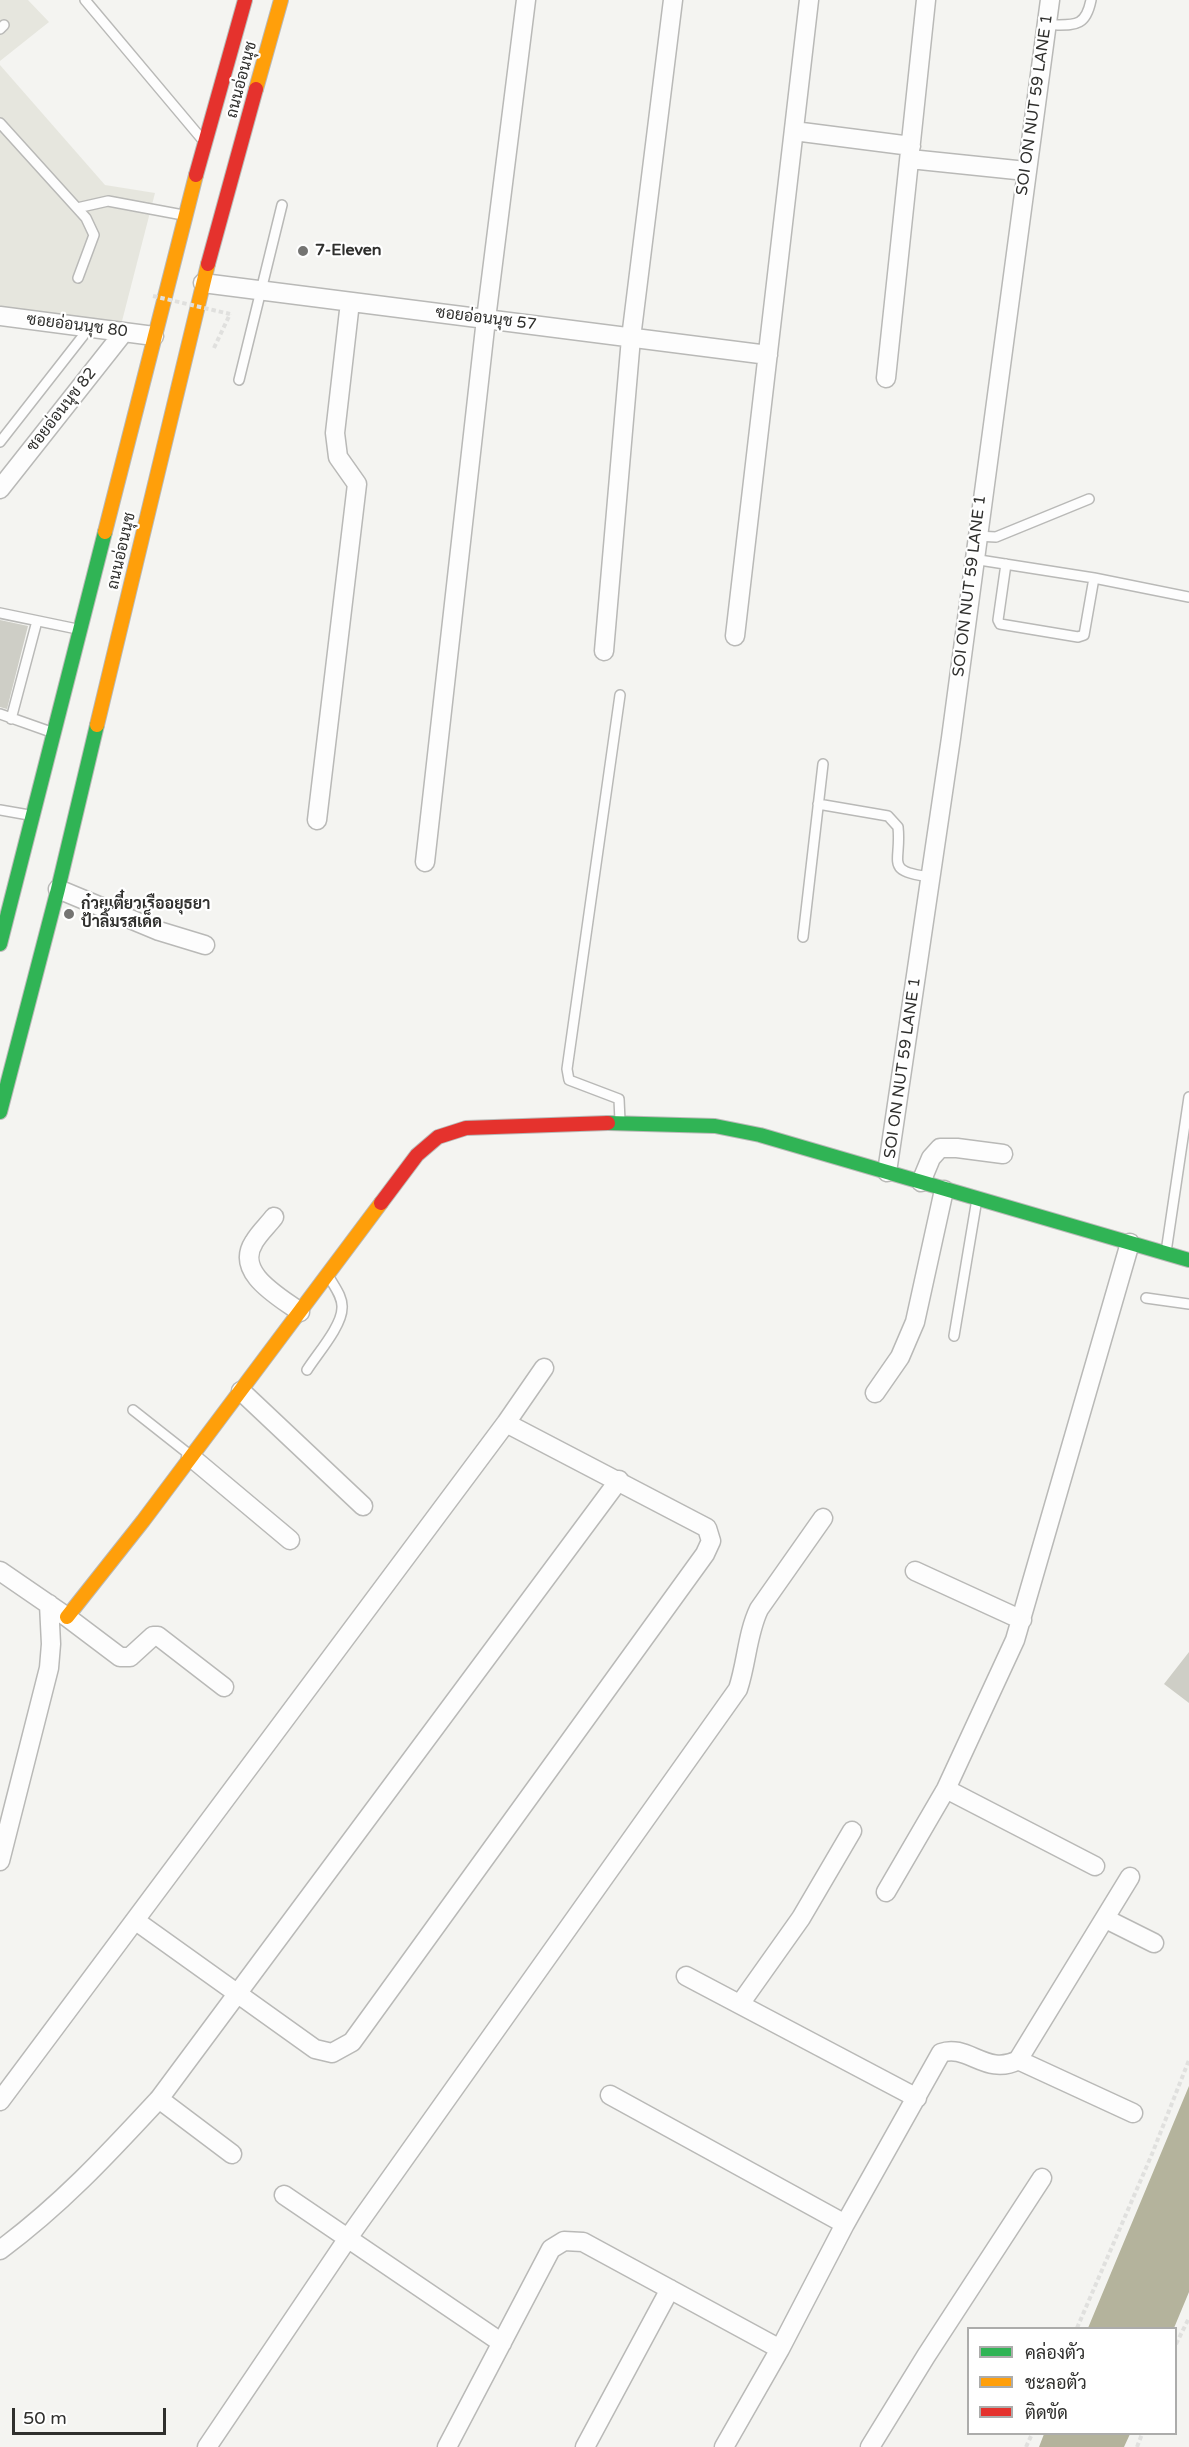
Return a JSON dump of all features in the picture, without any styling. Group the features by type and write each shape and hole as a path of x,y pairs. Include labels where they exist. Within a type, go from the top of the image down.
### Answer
{"main road":[{"name":"ถนนอ่อนนุช","path":"0,944 204,142 245,0"},
{"name":"ถนนอ่อนนุช","path":"0,1112 58,889 203,283 281,0"},
{"path":"67,1617 241,1391 417,1155 438,1137 466,1128 620,1123 727,1128 760,1135 1189,1260"}],"street":[{"path":"425,862 486,320 526,0"},
{"path":"604,651 631,338 673,0"},
{"path":"735,636 809,0"},
{"path":"886,378 926,0"},
{"name":"SOI ON NUT 59 LANE 1","path":"887,1172 931,876 1050,0"},
{"path":"794,131 1026,171"},
{"name":"ซอยอ่อนนุช 57","path":"203,283 768,356"},
{"path":"317,820 357,484 338,457 335,440 350,302"},
{"name":"ซอยอ่อนนุช 80","path":"0,316 154,336"},
{"name":"ซอยอ่อนนุช 82","path":"0,489 124,332"},
{"path":"58,889 150,928 205,945"},
{"path":"921,1182 931,1158 940,1148 1003,1154"},
{"path":"875,1393 900,1357 915,1322 944,1190"},
{"path":"274,1217 252,1244 249,1258 251,1270 263,1283 300,1312"},
{"path":"886,1892 946,1789 1015,1640 1130,1243"},
{"path":"0,2101 506,1423 544,1368"},
{"path":"241,1391 363,1506"},
{"path":"136,1921 315,2049 332,2053 352,2042 359,2033 705,1554 711,1541 707,1528 506,1423"},
{"path":"191,1456 290,1540"},
{"path":"0,2250 75,2189 159,2099 619,1480"},
{"path":"207,2447 348,2238 738,1689 744,1671 752,1623 759,1609 823,1518"},
{"path":"0,1571 120,1657 130,1657 153,1636 158,1636 224,1687"},
{"path":"915,1571 1021,1621"},
{"path":"0,1861 49,1668 51,1644 48,1604"},
{"path":"946,1789 1095,1866"},
{"path":"740,2004 801,1918 852,1831"},
{"path":"724,2447 941,2053 947,2050 958,2052 990,2065 1007,2066 1018,2060 1130,1877"},
{"path":"1106,1919 1154,1943"},
{"path":"686,1976 917,2098"},
{"path":"1018,2060 1132,2113"},
{"path":"610,2095 845,2224"},
{"path":"159,2099 232,2154"},
{"path":"870,2447 926,2356 1042,2178"},
{"path":"284,2195 502,2343"},
{"path":"447,2447 551,2249 564,2241 583,2242 780,2349"},
{"path":"585,2447 670,2289"}],"lane":[{"path":"85,0 204,142"},
{"path":"1046,25 1078,24 1086,18 1091,0"},
{"path":"0,123 86,218 94,235 78,278"},
{"path":"77,207 108,201 185,216"},
{"path":"239,380 282,205"},
{"path":"0,442 90,327"},
{"path":"976,536 996,537 1089,499"},
{"path":"973,559 1094,578 1189,597"},
{"path":"1006,564 998,620 1000,624 1078,637 1084,635 1094,578"},
{"path":"0,613 80,630"},
{"path":"11,719 37,621"},
{"path":"620,695 567,1069 569,1080 619,1098 620,1123"},
{"path":"0,714 54,733"},
{"path":"803,937 823,764"},
{"path":"818,804 888,816 898,827 899,866 907,874 931,876"},
{"path":"0,810 34,816"},
{"path":"1166,1254 1189,1097"},
{"path":"954,1336 977,1198"},
{"path":"307,1370 335,1328 342,1308 340,1296 327,1275"},
{"path":"1146,1298 1189,1301"},
{"path":"133,1410 191,1456"}],"path":[{"path":"153,296 230,314 212,352"},
{"path":"1077,2327 1152,2154 1189,2060"},
{"path":"1177,2342 1189,2318"}],"shaded area":[{"path":"0,0 28,0 49,22 0,61"},
{"path":"0,65 105,185 155,193 121,325 0,306"},
{"path":"1189,2086 1189,2292 1174,2327 1088,2327"},
{"path":"1044,2435 1130,2435 1124,2447 1039,2447"}],"building":[{"path":"0,620 28,626 7,709 0,707"},
{"path":"1189,1652 1189,1703 1164,1684"}],"traffic: fast":[{"path":"0,944 105,532"},
{"path":"0,1112 58,889 97,725"},
{"path":"608,1123 715,1126 760,1135 1189,1260"}],"traffic: slow":[{"path":"256,89 281,0"},
{"path":"105,532 196,175"},
{"path":"97,725 208,264"},
{"path":"67,1617 143,1521 381,1203"}],"traffic: jam":[{"path":"196,175 245,0"},
{"path":"208,264 256,89"},
{"path":"381,1203 417,1155 438,1137 466,1128 608,1123"}],"place":[{"name":"7-Eleven","path":"303,251"},
{"name":"ก๋วยเตี๋ยวเรืออยุธยา ป้าลิ้มรสเด็ด","path":"69,914"}]}
